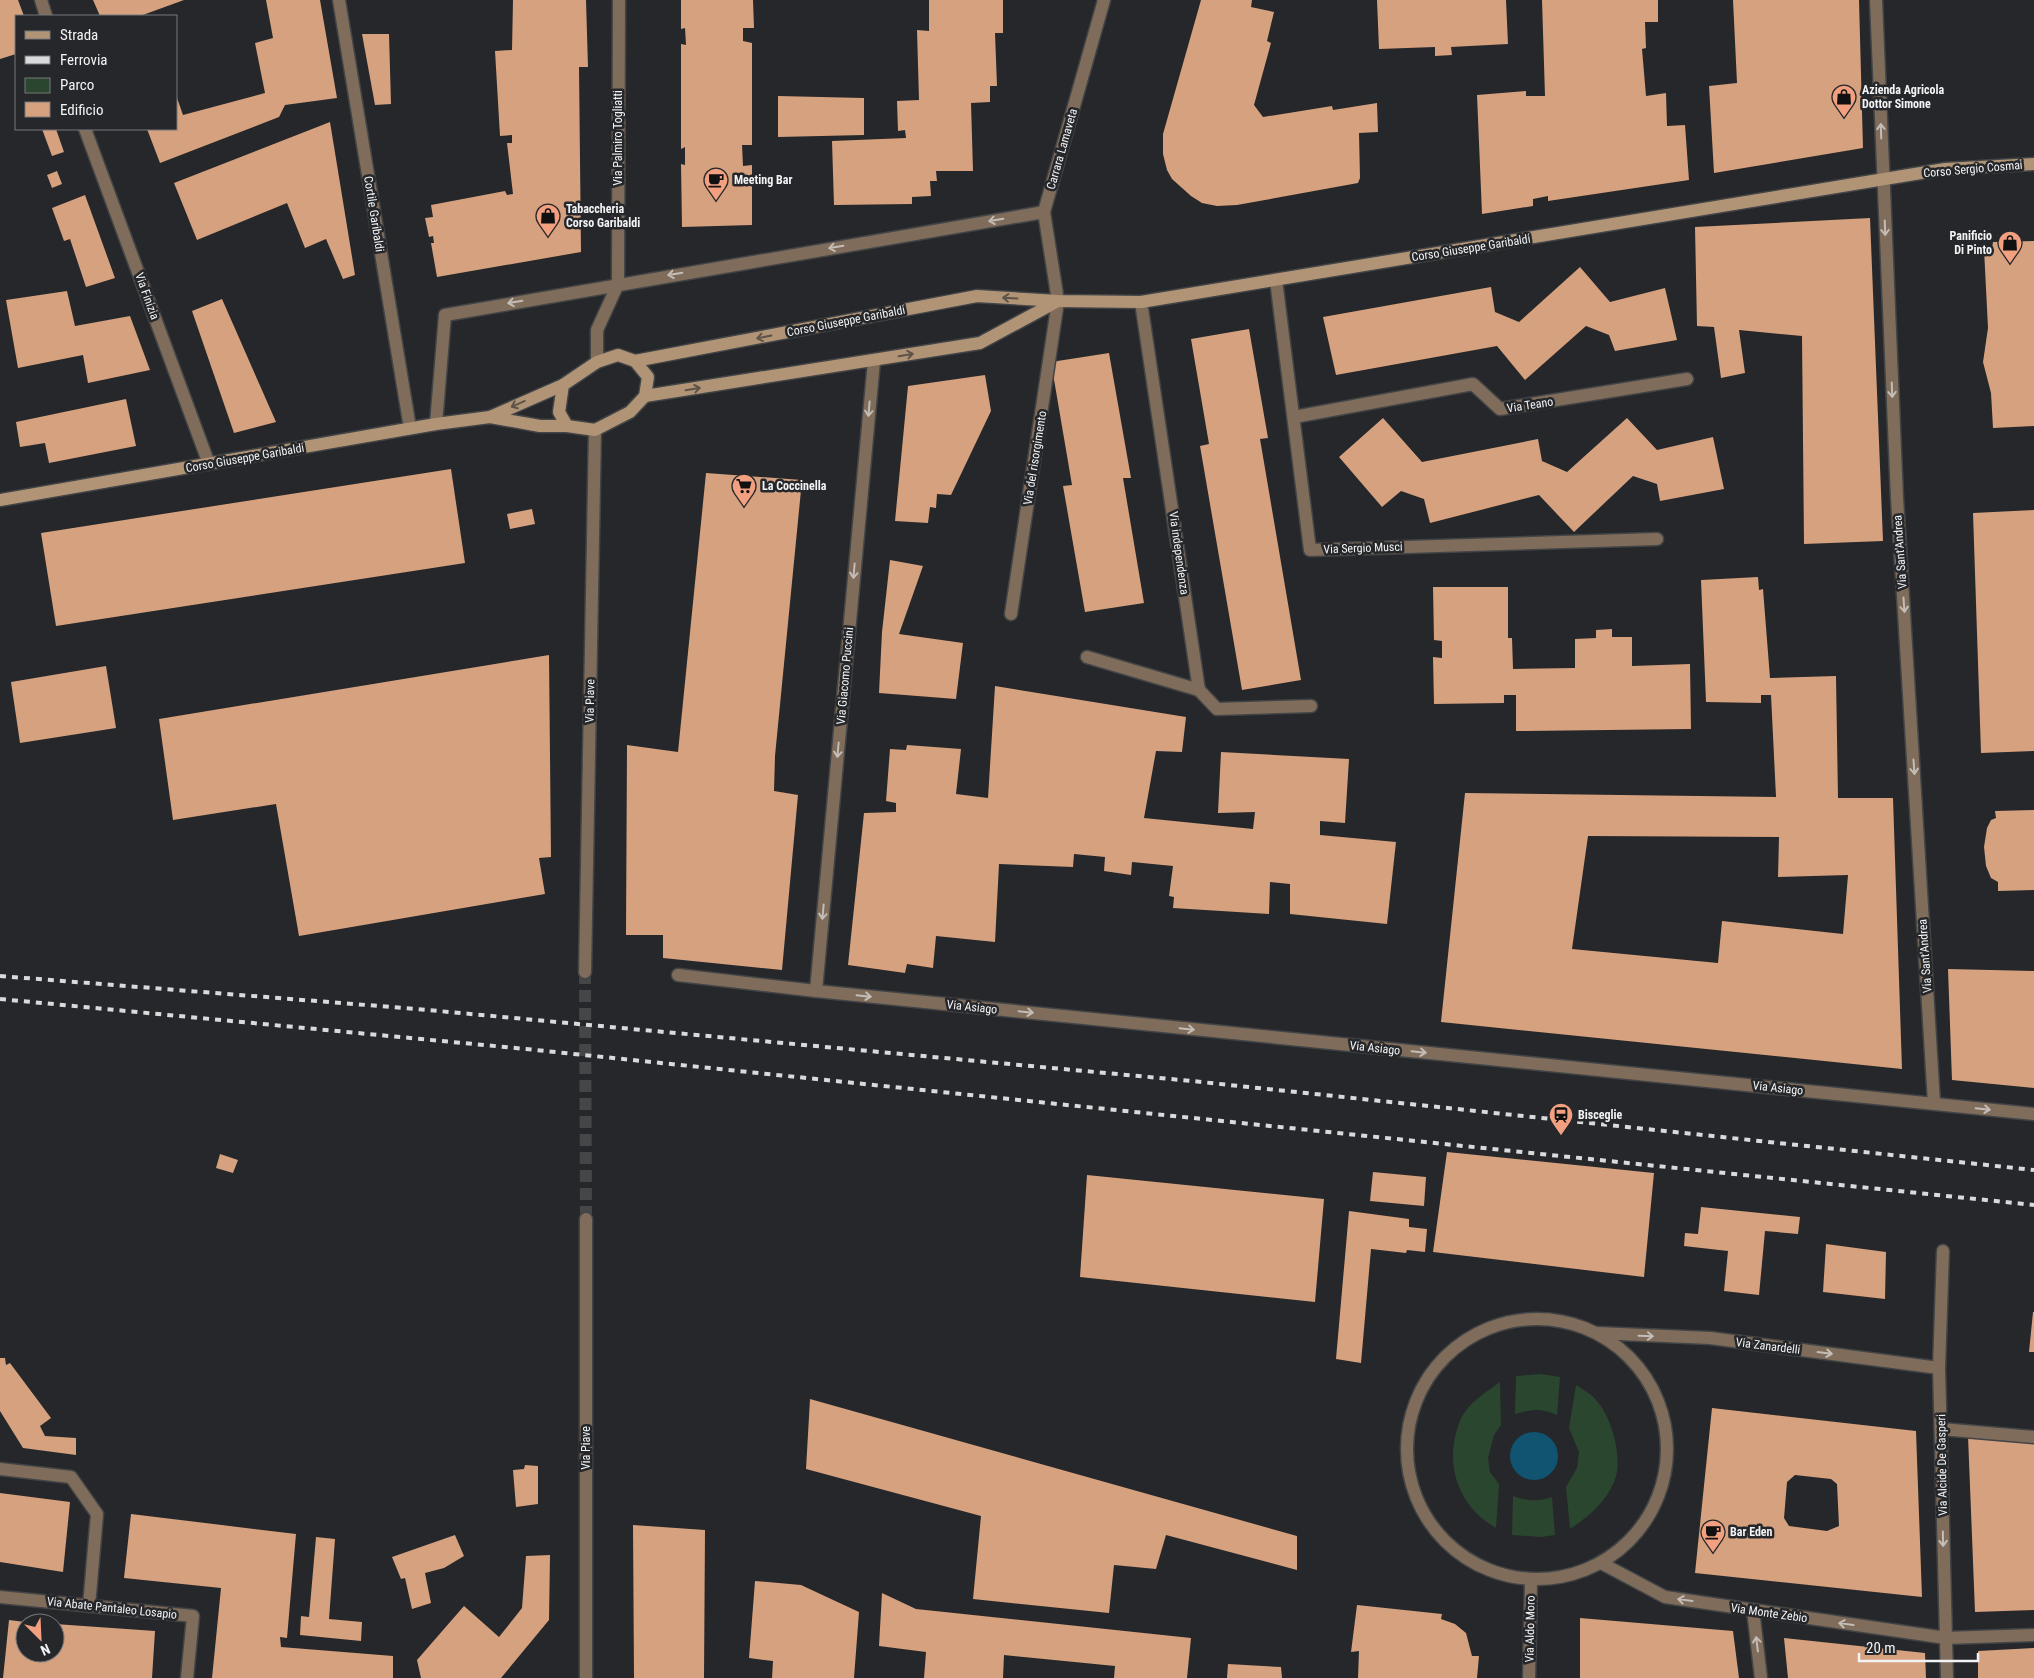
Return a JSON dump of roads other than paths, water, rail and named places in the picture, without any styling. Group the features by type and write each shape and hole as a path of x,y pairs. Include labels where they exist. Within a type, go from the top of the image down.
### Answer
{"main road":[{"name":"Corso Sergio Cosmai","path":"1883,179 1945,169 2034,164"},
{"name":"Corso Giuseppe Garibaldi","path":"635,361 977,296 1058,301 1142,302 1883,179"},
{"name":"Corso Giuseppe Garibaldi","path":"645,396 980,343 1058,301"},
{"path":"618,355 635,361 648,377 645,396 630,412 595,430 567,426 559,412 563,385 597,362 618,355"},
{"name":"Corso Giuseppe Garibaldi","path":"0,500 410,428 490,417 563,385"},
{"name":"Corso Giuseppe Garibaldi","path":"490,417 540,426 567,426"}],"street":[{"path":"41,0 46,15"},
{"name":"Cortile Garibaldi","path":"339,0 410,428"},
{"name":"Via Palmiro Togliatti","path":"597,362 597,330 618,284 618,0"},
{"name":"Carrara Lamaveta","path":"1058,301 1044,212 1104,0"},
{"name":"Via Sant'Andrea","path":"1876,0 1897,498 1934,1104"},
{"name":"Via Finizia","path":"85,130 209,464"},
{"path":"436,424 445,315 1044,212"},
{"name":"Via Sergio Musci","path":"1276,280 1310,550 1657,539"},
{"name":"Via del risorgimento","path":"1011,614 1058,301"},
{"name":"Via independenza","path":"1142,302 1199,690"},
{"name":"Via Giacomo Puccini","path":"816,991 874,361"},
{"name":"Via Teano","path":"1294,417 1473,384 1500,409 1687,379"},
{"name":"Via Piave","path":"585,972 595,430"},
{"path":"1087,657 1199,690 1217,709 1311,706"},
{"name":"Via Asiago","path":"678,975 816,991 2034,1114"},
{"name":"Via Piave","path":"586,1218 586,1678"},
{"name":"Via Alcide De Gasperi","path":"1943,1251 1939,1368 1947,1678"},
{"path":"1552,1319 1597,1333 1629,1356 1653,1389 1666,1427 1666,1467 1655,1506 1632,1539 1601,1563 1567,1576 1531,1580 1490,1572 1445,1543 1418,1504 1406,1459 1411,1412 1432,1370 1468,1338 1512,1321 1552,1319"},
{"name":"Via Zanardelli","path":"1597,1333 1710,1338 1939,1368"},
{"path":"1940,1428 2034,1437"},
{"path":"0,1469 71,1477 97,1514 88,1606"},
{"name":"Via Monte Zebio","path":"1601,1563 1665,1597 1946,1638 2034,1635"},
{"name":"Via Aldo Moro","path":"1529,1678 1531,1580"},
{"name":"Via Abate Pantaleo Losapio","path":"0,1596 193,1616 187,1678"},
{"path":"1753,1610 1762,1678"}],"water":[{"path":"1534,1432 1543,1434 1551,1439 1556,1447 1558,1456 1556,1465 1551,1473 1543,1478 1534,1480 1525,1478 1517,1473 1512,1465 1510,1456 1512,1447 1517,1439 1525,1434"}],"tunnel":[{"path":"585,972 586,1219"}],"railway":[{"path":"0,976 417,1009 1192,1081 2034,1170"},
{"path":"0,999 526,1049 2034,1205"}],"place":[{"name":"Azienda Agricola Dottor Simone","path":"1844,118"},
{"name":"Meeting Bar","path":"716,201"},
{"name":"Tabaccheria Corso Garibaldi","path":"548,237"},
{"name":"Panificio Di Pinto","path":"2010,264"},
{"name":"La Coccinella","path":"744,507"},
{"name":"Bisceglie","path":"1561,1136"},
{"name":"Bar Eden","path":"1713,1553"}]}
